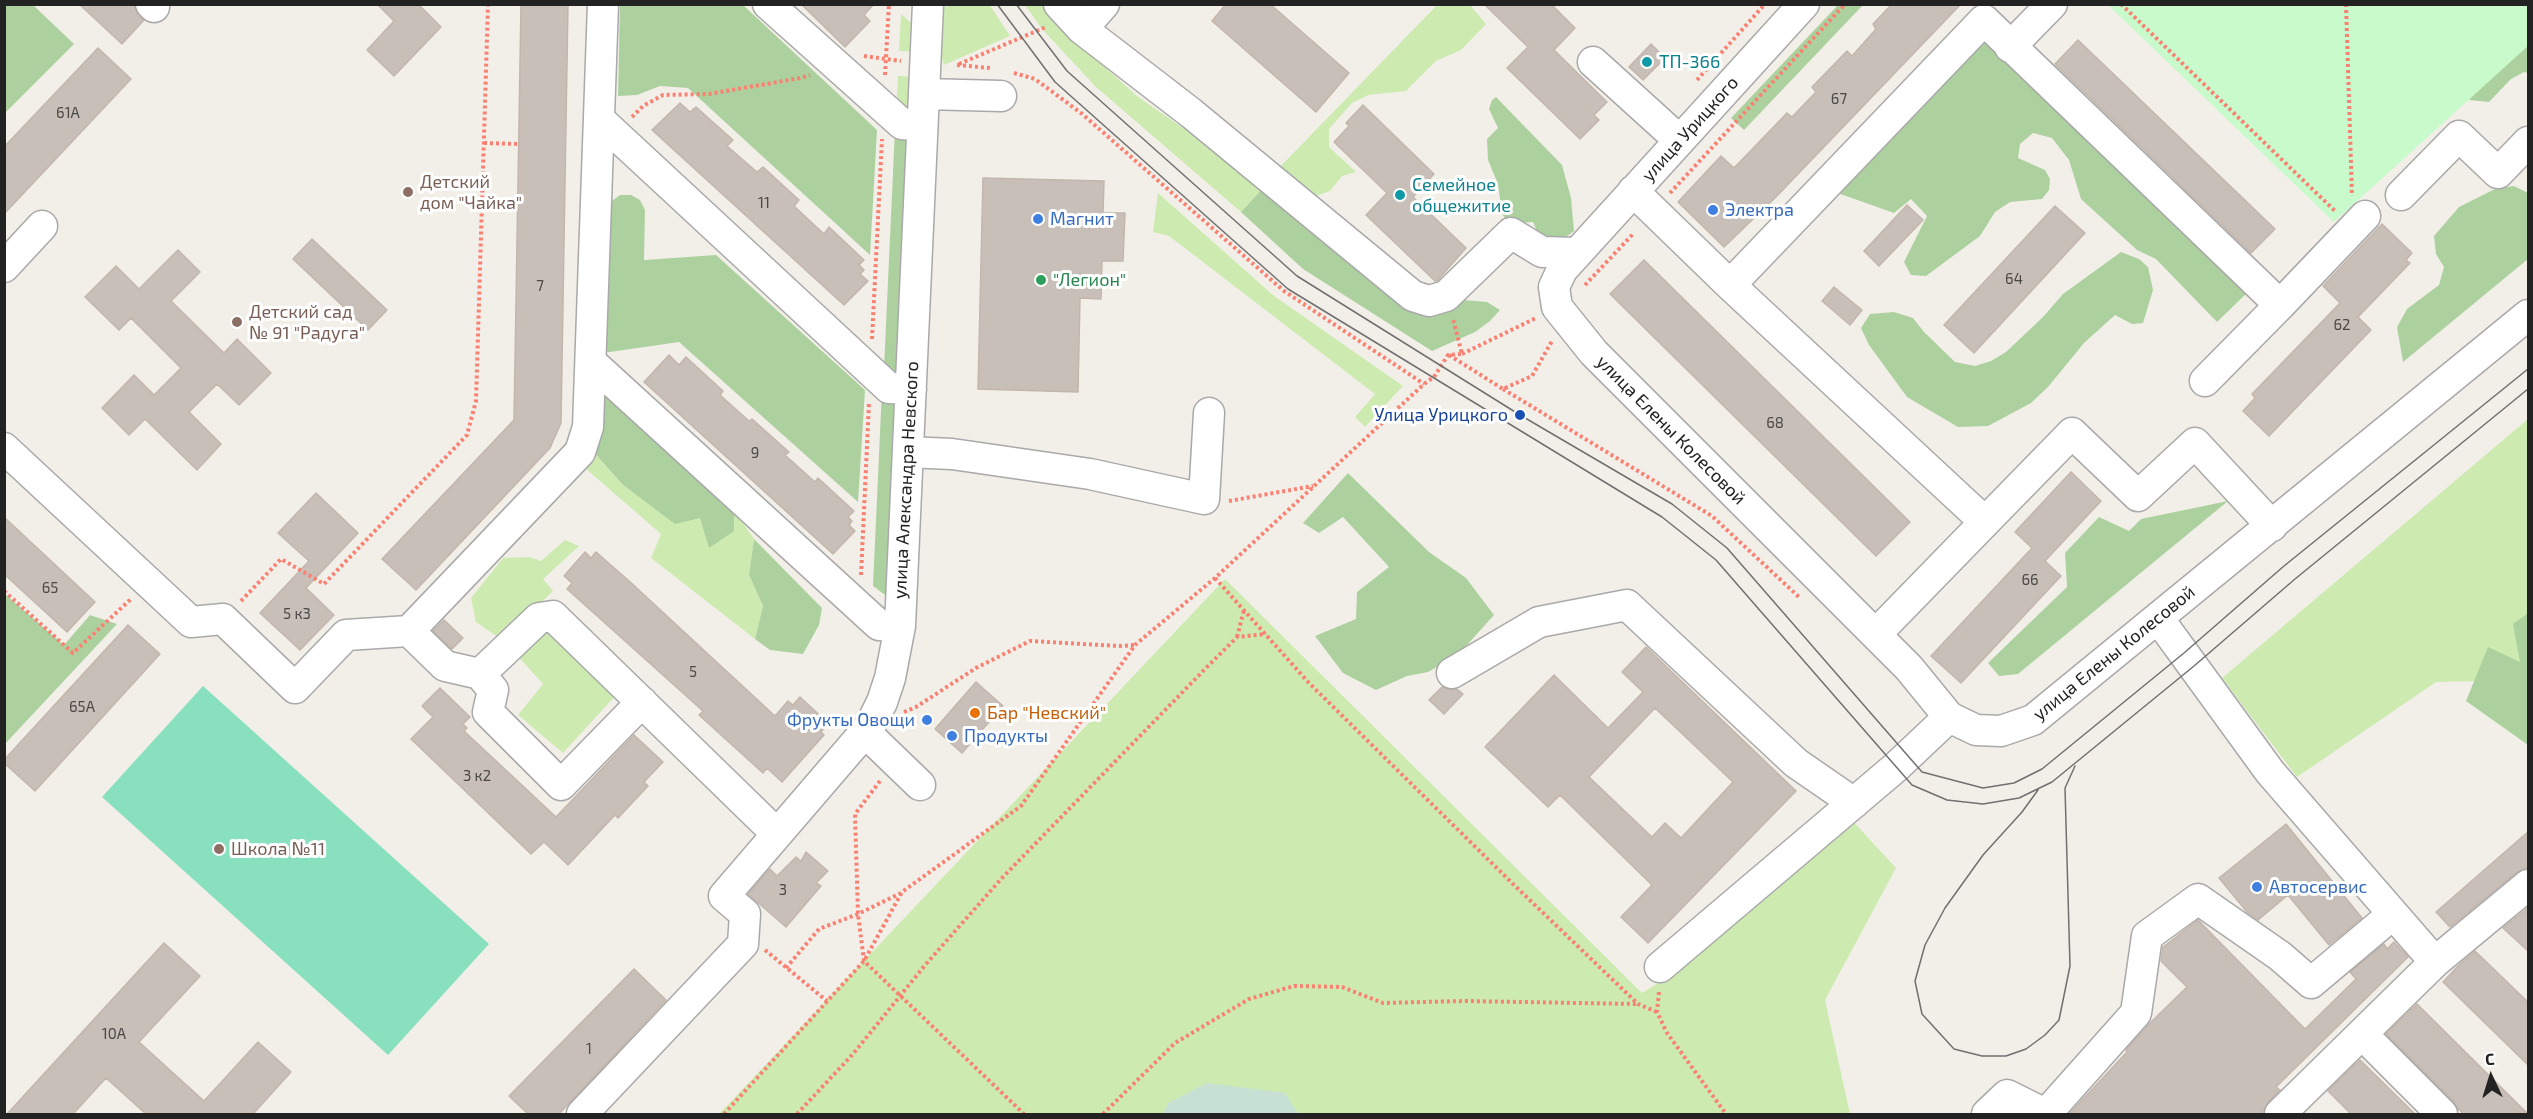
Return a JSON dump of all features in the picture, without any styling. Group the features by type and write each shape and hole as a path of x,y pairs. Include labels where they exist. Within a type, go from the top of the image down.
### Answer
{"street":[{"path":"4,448 191,622 223,619 295,688 346,635 409,631 580,452 588,427 608,128 603,4"},
{"path":"768,4 884,110 902,124 922,126"},
{"name":"улица Александра Невского","path":"743,932 745,914 724,896 867,729 882,702 890,678 900,626 928,4"},
{"path":"1059,4 1082,29 1191,113 1413,296 1429,301 1446,296 1511,233 1542,252 1576,253"},
{"path":"1082,29 1104,4"},
{"name":"улица Урицкого","path":"1576,253 1804,4"},
{"path":"2010,47 2052,4"},
{"path":"1730,285 1984,20 2280,305"},
{"path":"1593,62 1679,140"},
{"path":"925,81 1000,78"},
{"path":"608,128 889,388 911,389"},
{"path":"2401,195 2460,136 2498,173 2529,142"},
{"path":"1633,191 1730,285 1985,522"},
{"path":"2205,381 2359,222"},
{"path":"4,267 42,226"},
{"name":"улица Елены Колесовой","path":"1576,253 1562,270 1554,287 1557,307 1594,353 1876,634 1909,668 1949,717 1976,729 2001,731 2033,720 2529,315"},
{"path":"591,362 879,625 900,626"},
{"path":"908,452 951,454 1090,474 1204,499 1209,413"},
{"path":"1876,634 2072,433 2138,496 2195,443 2272,525"},
{"path":"1452,673 1539,622 1627,605 1796,763 1854,803"},
{"path":"480,674 539,618 553,616 777,834"},
{"path":"2158,618 2270,772 2435,962"},
{"path":"409,631 445,666 480,674 494,690 488,712 561,785 642,702"},
{"path":"1660,967 1854,803 1949,717"},
{"path":"867,729 920,785"},
{"path":"2280,1114 2435,962 2529,885"},
{"path":"1987,1114 2007,1095 2045,1114 2136,1012 2147,936 2198,899 2280,956 2310,983 2393,914"},
{"path":"582,1114 743,944 743,932"},
{"path":"2362,1034 2442,1114"}],"path":[{"path":"223,619 281,559 324,584 467,435 476,400 488,4"},
{"path":"859,606 889,4"},
{"path":"1690,89 1765,4"},
{"path":"2121,4 2359,222"},
{"path":"2346,4 2359,222"},
{"path":"608,128 663,95 709,94 800,78 856,56 886,60 925,81 1064,19 1082,29"},
{"path":"957,65 1000,78 1035,80 1081,113 1284,291 1424,384"},
{"path":"484,143 519,144"},
{"path":"1446,296 1462,354 1448,355"},
{"path":"1503,389 1532,376 1564,318"},
{"path":"786,968 819,930 902,892 1021,806 1135,645 1215,578 1424,384 1434,378 1448,355"},
{"path":"1448,355 1712,516 1807,604"},
{"path":"1204,499 1228,501 1314,486"},
{"path":"1215,578 1309,683 1638,1004"},
{"path":"4,591 73,653 150,582"},
{"path":"797,1114 853,1054 1002,878 1237,637 1244,610"},
{"path":"1237,637 1266,634"},
{"path":"867,729 916,707 976,668 1030,641 1135,645"},
{"path":"896,761 855,814 858,914 864,961 1024,1114"},
{"path":"724,1114 864,961 902,892"},
{"path":"743,932 827,1001"},
{"path":"1103,1114 1175,1042 1250,999 1294,986 1341,987 1383,1003 1464,1000 1638,1004 1658,1012 1667,1033 1726,1114"}],"green space":[{"path":"5,4 33,5 74,44 5,113"},
{"path":"989,4 1010,36 944,65 936,36 941,8 952,5"},
{"path":"620,5 743,5 877,130 870,255 688,88 660,86 637,95 618,96"},
{"path":"1025,5 1054,5 1099,62 1138,97 1241,168 1264,187 1241,212 1096,87 1042,29"},
{"path":"1437,5 1470,5 1486,24 1461,50 1436,61 1406,91 1368,95 1352,103 1329,129 1329,147 1356,172 1342,176 1330,191 1313,197 1276,171"},
{"path":"1838,5 1863,5 1744,130 1731,118"},
{"path":"2108,5 2528,5 2528,46 2334,222"},
{"path":"901,14 919,30 918,52 899,51"},
{"path":"1983,29 2250,290 2217,322 2156,259 2137,250 2081,199 2069,160 2052,138 2033,133 2020,144 2018,158 2045,170 2050,179 2049,190 2042,199 2010,202 1995,212 1980,236 1926,276 1911,275 1904,262 1927,216 1911,199 1894,213 1832,191"},
{"path":"2528,30 2528,73 2524,72 2511,79 2489,102 2469,100"},
{"path":"898,76 914,77 912,112 896,111"},
{"path":"1496,97 1562,165 1571,198 1574,231 1562,240 1539,236 1533,222 1517,223 1505,218 1502,214 1498,184 1488,160 1487,139 1498,128 1489,109 1492,100"},
{"path":"895,129 909,135 898,377 884,368"},
{"path":"2514,186 2528,193 2528,259 2403,362 2397,327 2407,309 2439,285 2444,267 2436,254 2434,236 2459,207 2495,189"},
{"path":"1264,187 1365,269 1463,300 1487,302 1500,310 1475,332 1432,351 1303,269 1241,212"},
{"path":"1158,193 1274,296 1403,386 1365,427 1355,417 1375,394 1169,236 1153,232"},
{"path":"620,195 631,195 640,200 645,210 644,260 716,255 865,390 858,502 679,342 603,353 607,212 612,201"},
{"path":"2121,252 2139,259 2148,267 2153,290 2143,323 2132,324 2115,315 2084,343 2048,387 2031,403 1988,426 1958,427 1907,397 1869,345 1861,328 1870,314 1894,312 1913,318 1955,362 1975,366 1991,361 2006,352 2043,317 2063,294"},
{"path":"599,387 734,510 734,531 709,548 700,518 675,524 622,484 591,449"},
{"path":"882,389 901,393 892,600 873,586"},
{"path":"2528,419 2528,680 2436,682 2297,777 2222,678"},
{"path":"591,449 622,484 700,518 734,510 754,539 749,575 763,606 755,639 651,558 661,534 585,468"},
{"path":"1348,473 1429,552 1466,578 1494,615 1458,655 1428,672 1407,676 1376,690 1343,673 1315,636 1356,619 1357,592 1389,567 1343,517 1319,533 1303,523"},
{"path":"2228,501 2018,674 1999,676 1988,663 2067,587 2065,553 2099,517 2129,531 2141,519"},
{"path":"754,539 822,608 819,625 803,654 770,650 755,639 763,606 749,575"},
{"path":"565,540 579,546 543,579 553,591 502,640 476,622 471,598 503,558 529,557 541,561"},
{"path":"1225,579 1642,993 1674,973 1848,816 1896,868 1825,1000 1850,1114 719,1114"},
{"path":"5,594 64,645 90,615 117,624 5,744"},
{"path":"2528,613 2528,745 2466,701 2488,647 2520,662 2513,624"},
{"path":"546,628 617,694 563,753 518,715 543,684 515,653"},
{"path":"203,686 489,944 388,1055 102,797"},
{"path":"1207,1083 1285,1093 1298,1114 1163,1114 1168,1103"}],"building":[{"path":"79,4 134,4 138,16 144,20 122,44"},
{"path":"377,4 418,4 441,27 394,76 367,50 394,21"},
{"path":"521,4 568,4 561,423 550,448 416,590 382,559 514,420"},
{"path":"801,4 874,4 864,15 870,21 845,47"},
{"path":"1226,4 1270,4 1349,73 1316,112 1212,21"},
{"path":"1484,4 1551,4 1575,28 1554,50 1607,102 1594,115 1599,120 1580,139 1507,68 1528,47"},
{"path":"1892,4 1961,4 1775,198 1724,247 1678,202 1721,156 1734,168 1787,113 1792,117 1816,92 1812,87 1847,51 1852,56 1876,29 1873,24"},
{"path":"2078,40 2275,229 2251,253 2055,64"},
{"name":"ТП-366","path":"1651,44 1665,58 1643,80 1629,67"},
{"path":"98,48 131,79 4,214 4,147"},
{"path":"680,103 690,112 696,107 733,140 727,146 757,172 763,167 799,200 794,206 824,234 829,227 864,260 859,265 864,270 860,274 868,281 844,305 652,130"},
{"name":"Семейное общежитие","path":"1363,105 1434,174 1413,197 1466,248 1437,281 1366,215 1387,193 1334,142 1349,126 1346,123"},
{"name":"\"Легион\"","path":"983,178 1104,181 1103,213 1125,213 1123,261 1102,261 1101,299 1080,298 1078,392 978,389"},
{"path":"1907,205 1923,220 1879,266 1864,251"},
{"path":"2055,206 2085,233 1974,353 1944,325"},
{"path":"2382,224 2412,253 2406,260 2410,263 2358,317 2371,330 2269,436 2243,411 2255,398 2252,394 2340,303 2323,286"},
{"path":"312,239 387,310 368,330 293,259"},
{"path":"178,250 200,272 171,301 224,353 237,339 271,373 239,405 217,384 189,412 221,444 197,470 145,419 129,435 102,408 134,375 154,395 181,368 131,318 119,330 85,297 116,266 139,289"},
{"path":"1644,260 1910,522 1876,556 1610,294"},
{"path":"1834,287 1862,310 1850,325 1822,301"},
{"path":"669,355 679,365 686,357 723,391 720,395 749,421 752,419 789,452 785,455 815,482 818,478 854,511 848,517 852,521 849,525 855,531 833,554 644,382"},
{"path":"2071,472 2101,501 2045,561 2061,576 1961,683 1931,656 2032,548 2015,532"},
{"path":"316,493 358,533 306,588 334,615 300,650 260,613 309,561 278,533"},
{"path":"4,517 95,602 67,632 4,574"},
{"path":"585,552 591,558 596,552 775,716 788,701 793,705 800,697 828,723 821,732 824,735 782,782 767,768 763,773 699,715 703,711 567,589 572,583 564,576"},
{"path":"444,620 463,638 452,649 433,631"},
{"path":"128,625 160,654 35,791 4,763 4,760"},
{"path":"1646,647 1796,791 1648,943 1621,917 1652,885 1560,795 1548,807 1485,747 1554,675 1608,728 1643,692 1622,672","holes":["1655,708 1733,782 1681,838 1665,823 1652,837 1589,777"]},
{"path":"976,682 1003,706 962,753 935,729"},
{"path":"1442,687 1457,689 1463,694 1444,714 1429,700"},
{"path":"440,688 470,717 463,724 467,728 464,731 556,817 634,735 663,762 644,782 648,786 618,818 615,815 568,865 544,842 531,854 411,739 433,717 422,706"},
{"path":"2286,824 2362,918 2329,945 2288,895 2258,920 2247,912 2219,878"},
{"path":"2529,831 2529,868 2517,872 2450,927 2436,912"},
{"path":"806,852 828,871 816,883 821,886 786,927 748,894 770,869 777,876 796,857 801,861"},
{"path":"2529,907 2529,952 2503,928"},
{"path":"2198,920 2305,1029 2356,979 2350,972 2384,944 2387,949 2394,942 2408,957 2276,1087 2280,1090 2268,1102 2263,1114 2069,1114 2127,1052 2126,1050 2150,1023 2187,987 2161,961 2163,947"},
{"path":"164,943 200,976 139,1042 204,1101 258,1042 291,1072 253,1114 146,1114 106,1078 73,1114 7,1114"},
{"path":"2475,951 2529,1003 2529,1066 2443,982"},
{"path":"634,969 666,1000 559,1114 528,1114 509,1096"},
{"path":"2417,1004 2528,1114 2464,1114 2458,1109 2454,1102 2386,1034"},
{"path":"2360,1060 2415,1114 2351,1114 2328,1091"}],"tram line":[{"path":"997,4 1055,82 1288,289 1662,517 1716,560 1912,785 1947,800 1983,804 2019,798 2052,782 2194,666 2295,579 2528,389"},
{"path":"1016,4 1067,71 1297,276 1520,415 1672,504 1727,548 1922,772 1983,788 2014,783 2042,769 2184,653 2284,566 2528,369"},
{"path":"2038,790 2022,812 1983,855 1945,908 1925,945 1915,981 1922,1014 1954,1049 1982,1056 2006,1056 2026,1049 2045,1035 2059,1020 2070,966 2065,788 2075,766"}],"place":[{"name":"ТП-366","path":"1647,62"},
{"name":"Детский дом \"Чайка\"","path":"408,192"},
{"name":"Семейное общежитие","path":"1400,195"},
{"name":"Электра","path":"1713,210"},
{"name":"Магнит","path":"1038,219"},
{"name":"\"Легион\"","path":"1041,280"},
{"name":"Детский сад № 91 \"Радуга\"","path":"237,322"},
{"name":"Улица Урицкого","path":"1520,415"},
{"name":"Бар \"Невский\"","path":"975,713"},
{"name":"Фрукты Овощи","path":"927,720"},
{"name":"Продукты","path":"952,736"},
{"name":"Школа №11","path":"219,849"},
{"name":"Автосервис","path":"2257,887"}]}
